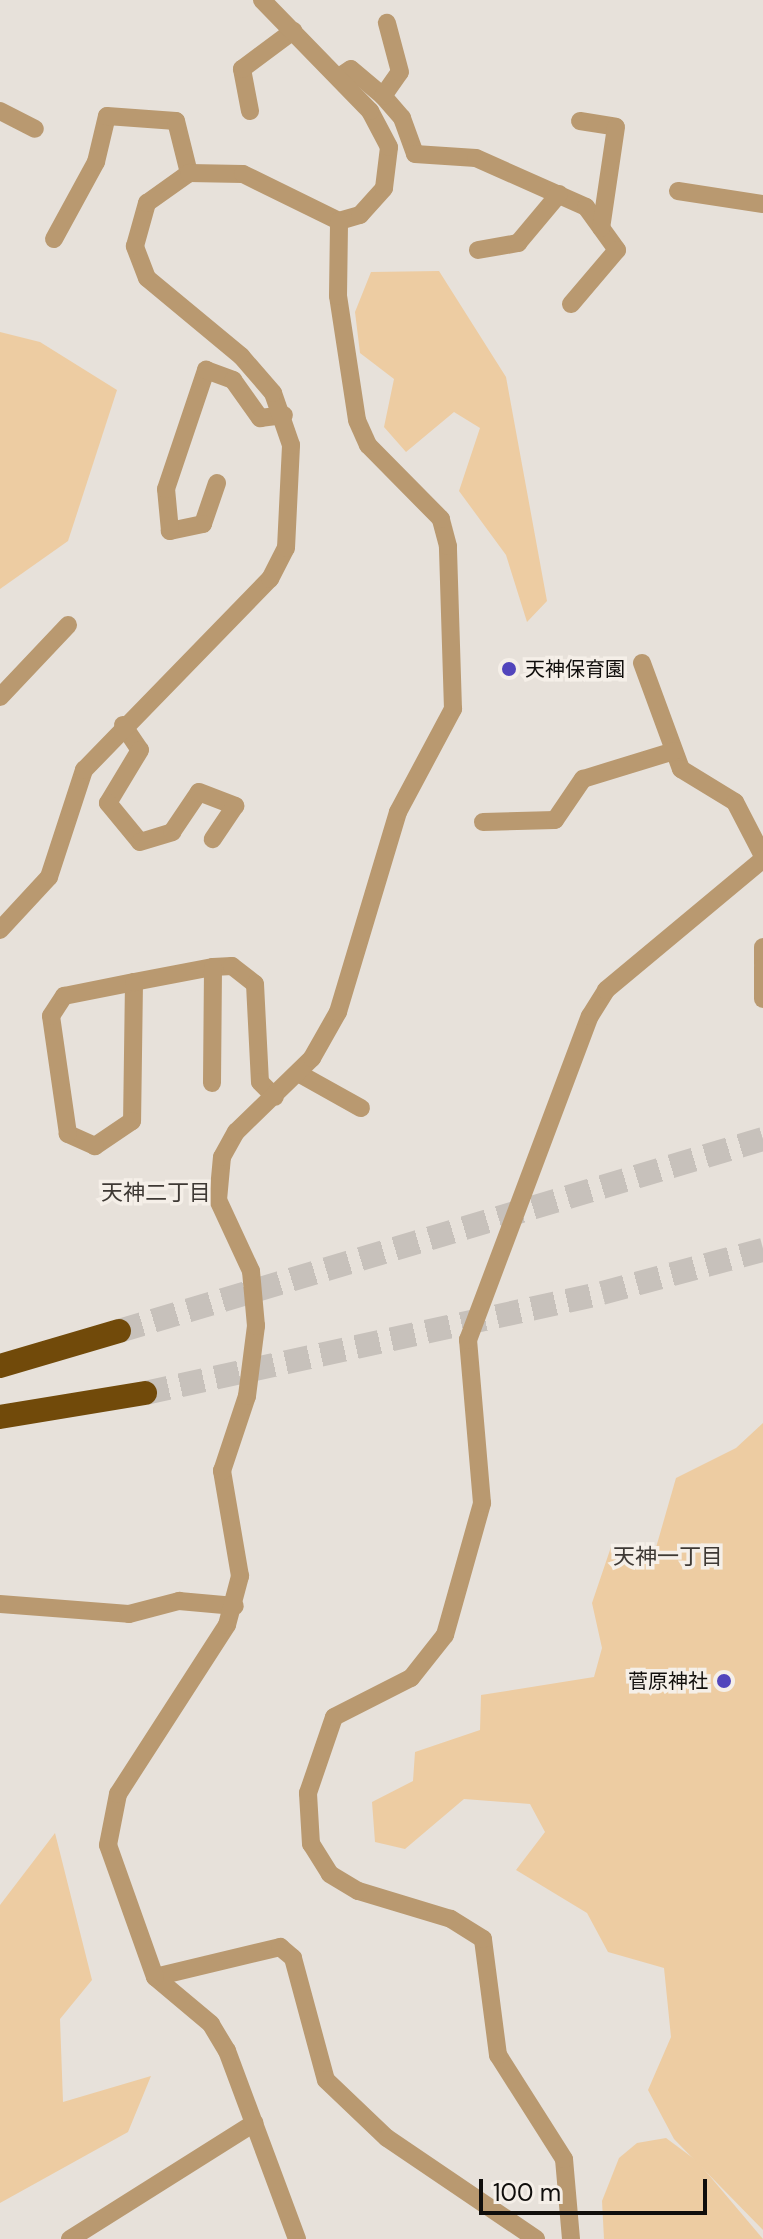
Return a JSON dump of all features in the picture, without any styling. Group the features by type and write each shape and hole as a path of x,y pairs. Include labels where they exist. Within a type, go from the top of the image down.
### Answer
{"highway":[{"path":"0,1366 119,1331"},
{"path":"0,1417 145,1393"}],"street":[{"path":"0,930 49,877 84,770 123,725 270,579 286,548 292,509 284,415 260,374 171,300 139,260 137,222 147,203 189,173 243,174 339,221 360,215 384,188 389,147 339,77 262,0"},
{"path":"383,96 400,72 387,23"},
{"path":"250,111 242,69 293,31"},
{"path":"339,77 351,69 383,96 402,118 415,154 476,158 586,207 617,250 571,304"},
{"path":"0,111 35,129"},
{"path":"54,239 96,162 107,116 176,121 189,173"},
{"path":"580,121 616,127 601,228"},
{"path":"678,191 763,204"},
{"path":"478,250 518,243 559,194"},
{"path":"297,2239 254,2123 211,2024 155,1977 117,1884 109,1816 235,1606 240,1550 223,1501 222,1471 247,1396 255,1306 251,1271 218,1200 222,1157 236,1132 298,1073 338,1012 398,812 453,709 448,546 441,519 368,445 357,420 338,296 339,221"},
{"path":"217,483 203,524 170,531 166,489 206,370 233,380 260,418 284,415"},
{"path":"0,697 68,625"},
{"path":"571,2239 564,2159 498,2055 483,1939 451,1919 330,1874 311,1844 308,1793 334,1717 411,1678 445,1635 482,1503 468,1340 590,1016 606,990 763,858 735,802 681,769 642,663"},
{"path":"123,725 140,750 108,803 140,842 172,832 199,792 235,806 213,839"},
{"path":"483,822 555,820 583,779 674,751"},
{"path":"763,947 763,999"},
{"path":"134,982 132,1121 113,1140 84,1144 60,1120 51,1016 64,996 134,982 213,967 232,966 255,984 260,1082 275,1097"},
{"path":"212,1083 213,967"},
{"path":"298,1073 361,1108"},
{"path":"0,1604 129,1614 179,1601 235,1606"},
{"path":"155,1977 280,1947 293,1958 326,2080 387,2138 536,2239"},
{"path":"70,2239 254,2123"}],"shaded area":[{"path":"439,271 506,377 547,601 527,622 506,555 459,491 480,428 454,412 406,452 384,427 394,379 360,353 355,312 371,272"},
{"path":"0,332 40,342 117,390 68,541 0,589"},
{"path":"763,1423 763,2230 674,2139 648,2090 671,2037 664,1968 608,1952 587,1913 516,1870 545,1832 530,1804 464,1799 405,1849 375,1842 372,1802 413,1781 415,1752 480,1730 481,1695 594,1677 602,1648 592,1603 612,1544 653,1558 676,1478 736,1448"},
{"path":"55,1833 92,1980 60,2019 63,2102 151,2076 128,2132 0,2203 0,1905"},
{"path":"666,2138 697,2161 763,2239 604,2239 602,2201 619,2158 637,2143"}],"tunnel":[{"path":"119,1331 763,1139"},
{"path":"145,1393 602,1293 763,1250"}],"place":[{"name":"天神保育園","path":"509,669"},
{"name":"菅原神社","path":"724,1681"}],"district":[{"name":"天神二丁目","path":"156,1193"},
{"name":"天神一丁目","path":"668,1557"}]}
